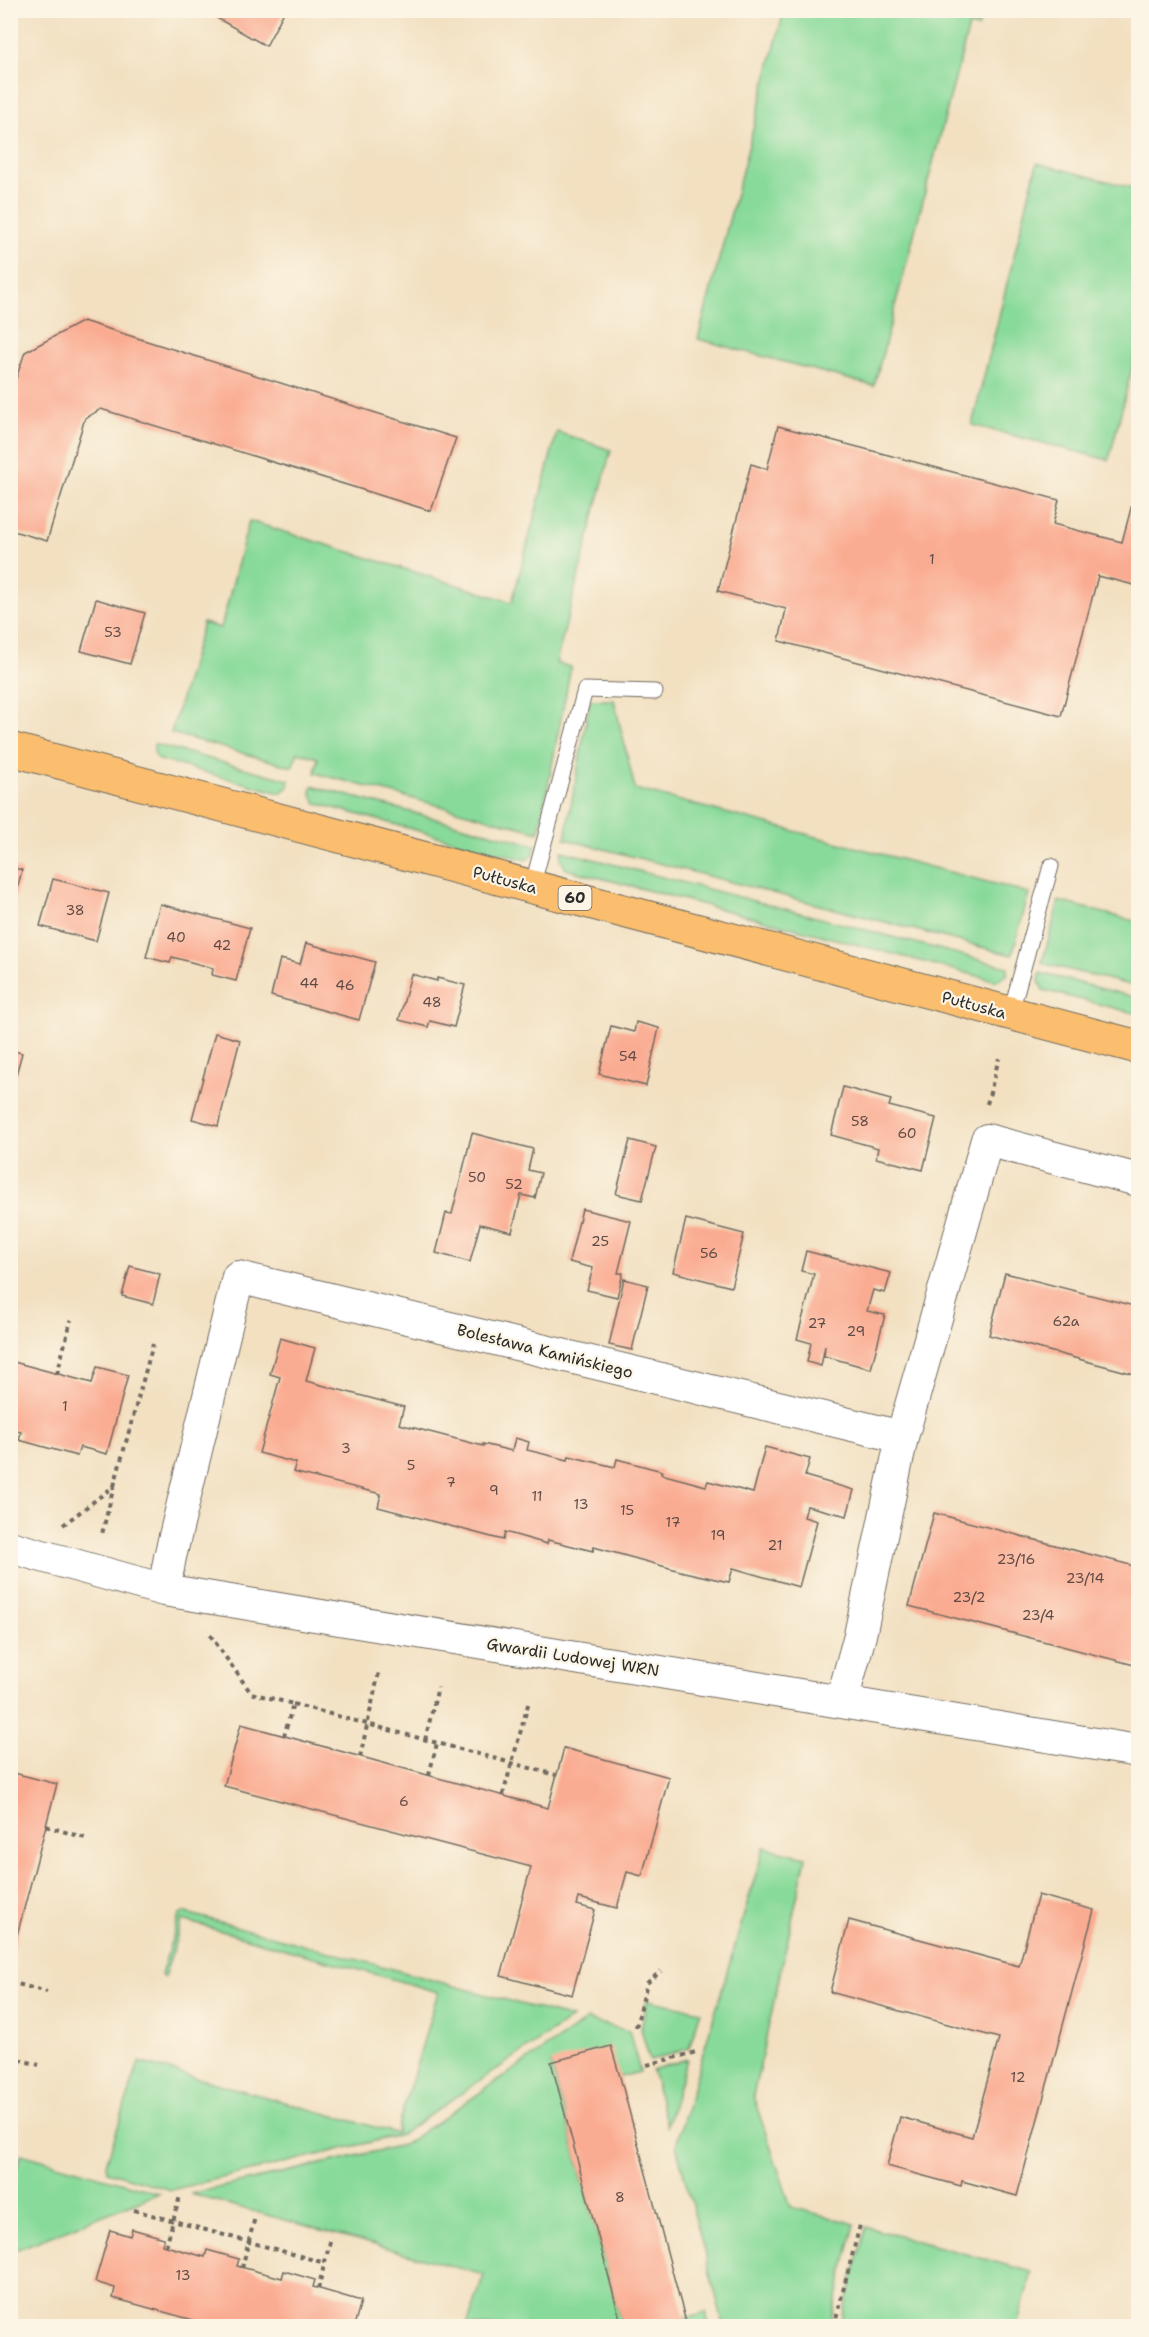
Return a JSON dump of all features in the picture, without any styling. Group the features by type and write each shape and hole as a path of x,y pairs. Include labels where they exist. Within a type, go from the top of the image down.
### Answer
{"main road":[{"name":"Pułtuska","path":"10,749 1138,1047"}],"street":[{"path":"842,1701 860,1635 902,1437 987,1140 1138,1180"},
{"name":"Bolesława Kamińskiego","path":"164,1590 238,1277 902,1437"},
{"name":"Gwardii Ludowej WRN","path":"10,1547 164,1590 1138,1751"}],"lane":[{"path":"532,887 585,690 654,692"},
{"path":"1010,1015 1051,866"}],"path":[{"path":"987,1140 984,1119 999,1058"},
{"path":"57,1374 71,1320"},
{"path":"103,1539 102,1533 114,1486 153,1344"},
{"path":"60,1527 114,1486"},
{"path":"210,1634 251,1693 556,1775"},
{"path":"360,1757 379,1672"},
{"path":"425,1740 438,1687"},
{"path":"503,1795 529,1701"},
{"path":"284,1736 293,1704"},
{"path":"429,1775 437,1743"},
{"path":"46,1826 85,1838"},
{"path":"636,2027 648,1983 661,1971"},
{"path":"10,1982 46,1992"},
{"path":"647,2065 696,2052"},
{"path":"10,2057 39,2066"},
{"path":"10,2144 18,2146"},
{"path":"166,2246 180,2196"},
{"path":"134,2210 325,2263"},
{"path":"242,2268 255,2217"},
{"path":"834,2326 860,2225"},
{"path":"318,2289 331,2238"}],"green space":[{"path":"784,11 983,11 978,28 969,26 874,386 698,339"},
{"path":"1037,163 1138,189 1138,344 1109,460 972,425"},
{"path":"557,432 611,450 556,663 571,667 539,832 315,773 318,758 298,752 292,767 171,733 203,623 221,628 249,521 512,602"},
{"path":"590,700 614,700 635,789 1029,893 1012,955 565,839"},
{"path":"154,744 289,780 288,787 280,793 157,759"},
{"path":"312,786 536,845 534,854 526,860 316,803 311,793"},
{"path":"562,851 1008,967 1007,975 997,981 566,869 561,860"},
{"path":"1059,901 1138,922 1138,987 1042,963"},
{"path":"1040,973 1138,998 1138,1014 1043,990 1039,982"},
{"path":"764,1847 806,1857 753,2096 791,2207 855,2224 830,2326 724,2326 676,2145"},
{"path":"183,1912 572,2018 400,2135 171,2190 107,2171 106,2164 139,2062 396,2133 438,1992 182,1920 164,1978 161,1975 179,1916"},
{"path":"647,2000 701,2011 689,2048 650,2061 641,2029"},
{"path":"587,2020 629,2031 640,2072 620,2077 551,2063 622,2326 467,2326 484,2275 191,2194 403,2145"},
{"path":"687,2059 667,2126 652,2070"},
{"path":"21,2154 159,2193 11,2252 11,2193"},
{"path":"866,2227 1032,2272 1017,2326 840,2326"},
{"path":"706,2312 709,2326 687,2326 685,2318"}],"building":[{"path":"203,10 285,10 266,46"},
{"path":"83,321 456,438 431,511 101,409 85,418 47,541 10,530 10,396 25,352"},
{"path":"778,426 1059,500 1053,524 1122,542 1138,482 1138,586 1098,576 1061,716 779,641 786,609 718,591 751,464 767,469"},
{"path":"96,599 145,613 130,664 81,651"},
{"path":"10,867 22,870 11,913 10,912"},
{"path":"53,879 109,893 96,941 40,926"},
{"path":"160,904 250,928 236,981 212,975 213,968 172,957 170,963 146,957"},
{"path":"306,943 375,962 359,1020 271,996 280,959 300,964"},
{"path":"411,974 465,985 454,1027 430,1021 428,1027 399,1020"},
{"path":"636,1022 659,1028 646,1086 599,1074 611,1026 634,1032"},
{"path":"215,1033 240,1040 218,1126 192,1119"},
{"path":"10,1050 22,1053 11,1093 10,1093"},
{"path":"843,1087 891,1100 889,1106 936,1118 923,1170 876,1158 878,1148 831,1135"},
{"path":"472,1133 533,1149 528,1170 541,1173 535,1198 521,1195 512,1232 480,1224 470,1262 436,1253 446,1213 452,1214"},
{"path":"630,1140 656,1147 642,1200 616,1194"},
{"path":"582,1209 631,1221 618,1273 623,1273 617,1297 587,1290 593,1268 569,1262"},
{"path":"686,1219 744,1234 731,1287 673,1272"},
{"path":"806,1251 891,1273 885,1293 873,1290 867,1311 885,1315 871,1369 824,1356 825,1346 821,1366 807,1362 811,1343 797,1339 814,1274 801,1271"},
{"path":"130,1266 160,1274 153,1304 122,1296"},
{"path":"1005,1273 1138,1307 1138,1375 989,1335"},
{"path":"624,1279 648,1285 632,1350 609,1345"},
{"path":"280,1338 315,1348 306,1381 404,1407 399,1424 483,1446 483,1444 512,1451 515,1438 529,1442 527,1450 568,1460 569,1456 615,1467 617,1459 706,1486 708,1481 753,1493 765,1447 810,1459 805,1476 854,1490 847,1516 807,1506 804,1517 817,1521 799,1587 733,1568 729,1582 594,1547 593,1551 548,1540 547,1544 505,1532 503,1540 378,1507 381,1494 293,1472 296,1463 259,1453 280,1377 270,1374"},
{"path":"10,1361 92,1383 97,1367 128,1375 107,1454 80,1447 77,1456 19,1440 21,1432 10,1429"},
{"path":"934,1513 1138,1567 1138,1666 909,1606"},
{"path":"241,1724 548,1808 564,1748 669,1777 642,1876 627,1872 617,1908 579,1898 577,1905 595,1910 572,1995 501,1976 531,1867 224,1786"},
{"path":"10,1772 57,1784 11,1958 10,1958"},
{"path":"1038,1895 1094,1910 1017,2196 962,2181 961,2186 887,2166 900,2117 972,2137 999,2038 830,1992 849,1920 1019,1966"},
{"path":"611,2046 687,2326 622,2326 551,2062"},
{"path":"132,2229 164,2238 162,2245 205,2257 207,2250 239,2259 237,2266 282,2278 284,2271 315,2280 313,2287 361,2301 354,2326 215,2326 113,2298 115,2288 95,2282 110,2230 130,2236"}]}
